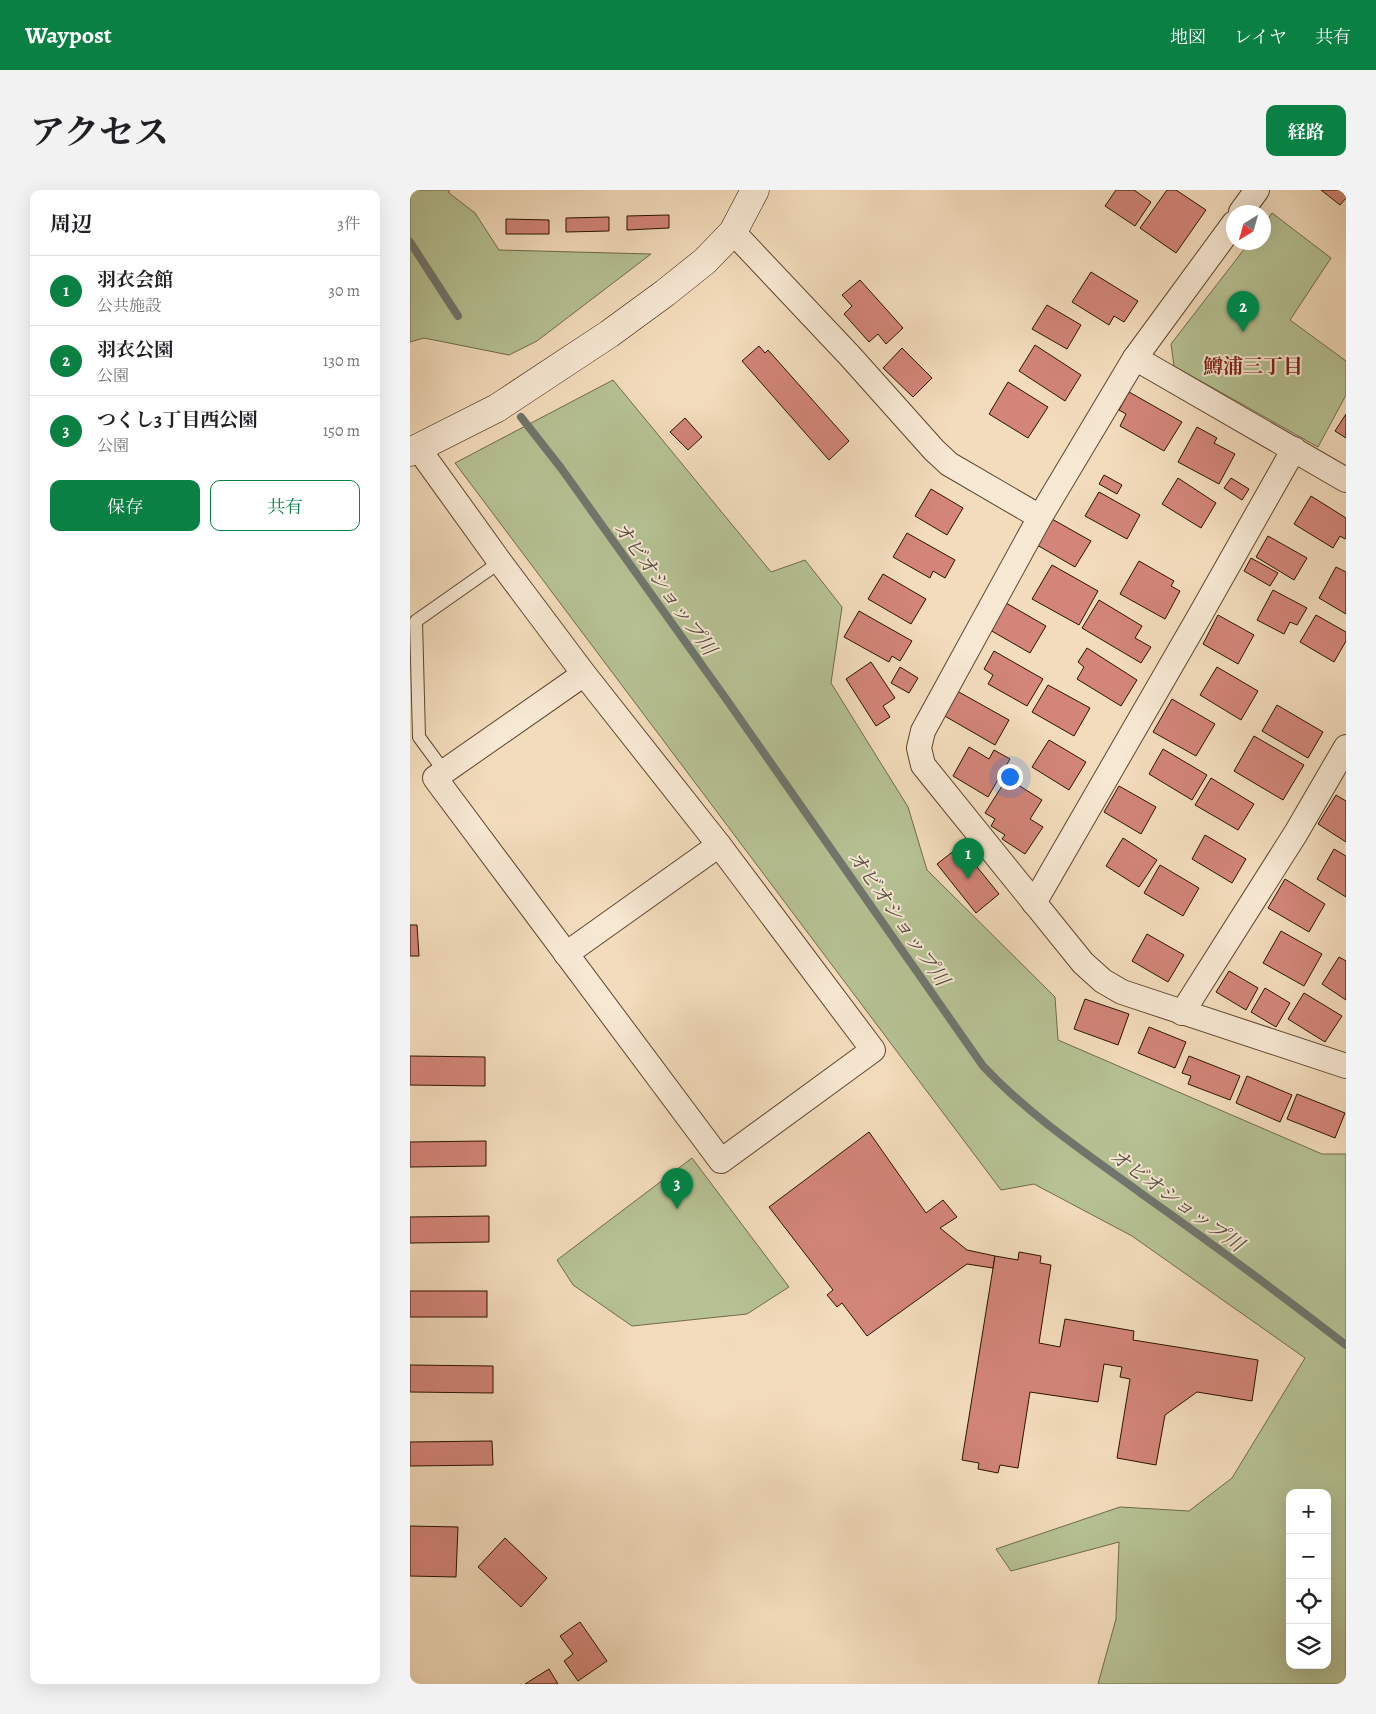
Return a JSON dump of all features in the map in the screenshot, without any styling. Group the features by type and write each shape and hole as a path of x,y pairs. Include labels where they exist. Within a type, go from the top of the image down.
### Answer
{"street":[{"path":"584,674 435,778 721,1161 873,1050 414,450 497,408 609,334 705,261 733,232 755,190"},
{"path":"733,232 949,464 1040,516"},
{"path":"1226,234 1135,358 1040,516 923,730 919,748 924,765 1083,963 1103,980 1122,992 1346,1066"},
{"path":"1135,358 1346,480"},
{"path":"1034,902 1199,618 1294,449"},
{"path":"1182,1013 1296,833 1346,748"},
{"path":"566,954 718,846"}],"lane":[{"path":"444,771 418,737 416,621 500,562"}],"green space":[{"path":"410,190 449,190 449,193 475,213 499,250 651,254 537,341 509,355 424,338 410,342"},
{"path":"1272,213 1331,258 1290,320 1346,361 1346,395 1318,447 1174,366 1171,344 1244,250 1271,250"},
{"path":"613,380 771,572 805,560 842,607 831,683 908,807 927,870 1055,997 1058,1040 1322,1154 1346,1154 1346,1684 1098,1684 1116,1619 1119,1542 1011,1571 996,1549 1120,1507 1189,1511 1232,1478 1305,1358 1132,1236 1034,1184 1001,1190 455,463"},
{"path":"692,1158 789,1287 747,1314 632,1326 573,1285 557,1260"}],"building":[{"path":"1116,190 1134,190 1151,202 1135,226 1105,206"},
{"path":"1167,190 1176,190 1206,210 1176,253 1140,228"},
{"path":"1321,190 1346,190 1346,198 1340,205"},
{"path":"669,215 669,228 627,230 627,216"},
{"path":"609,217 609,231 566,232 566,218"},
{"path":"506,219 549,220 549,234 506,234"},
{"path":"1091,272 1138,301 1124,322 1114,316 1109,325 1072,302"},
{"path":"860,280 903,328 886,344 878,334 869,342 844,314 852,306 842,295"},
{"path":"1047,305 1081,325 1067,349 1032,329"},
{"path":"1035,345 1081,375 1065,401 1019,371"},
{"path":"759,346 765,353 768,350 849,441 829,460 742,361"},
{"path":"902,348 932,378 913,397 883,368"},
{"path":"1008,382 1048,407 1028,438 989,414"},
{"path":"1129,392 1182,422 1164,451 1120,426 1126,414 1119,410"},
{"path":"1346,414 1346,438 1335,431"},
{"path":"685,418 702,437 688,450 670,432"},
{"path":"1197,427 1217,438 1214,443 1235,454 1219,484 1178,462"},
{"path":"1104,475 1122,485 1117,494 1099,484"},
{"path":"1178,478 1216,503 1201,528 1162,504"},
{"path":"1231,478 1249,489 1242,500 1224,488"},
{"path":"931,489 963,508 947,535 915,516"},
{"path":"1099,492 1140,515 1127,539 1085,516"},
{"path":"1311,496 1346,518 1346,537 1345,539 1340,536 1333,548 1294,524"},
{"path":"1052,519 1091,541 1075,567 1037,545"},
{"path":"907,533 955,560 945,578 933,571 930,578 893,557"},
{"path":"1268,536 1307,558 1294,580 1256,557"},
{"path":"1251,558 1278,573 1270,586 1244,571"},
{"path":"1139,561 1174,581 1171,586 1180,591 1165,619 1120,594"},
{"path":"1052,565 1098,591 1079,625 1032,599"},
{"path":"1336,567 1346,572 1346,614 1319,598"},
{"path":"883,574 926,599 911,624 868,599"},
{"path":"1273,590 1307,608 1297,625 1290,622 1284,634 1257,620"},
{"path":"1099,600 1142,626 1135,638 1151,647 1141,663 1082,628"},
{"path":"1006,603 1046,626 1030,653 990,630"},
{"path":"859,611 912,641 900,661 892,656 889,662 844,637"},
{"path":"1218,615 1254,635 1238,664 1203,644"},
{"path":"1316,615 1346,632 1346,641 1334,662 1300,642"},
{"path":"1087,648 1137,680 1121,706 1077,679 1084,667 1078,662"},
{"path":"994,651 1043,679 1027,706 988,684 993,675 984,669"},
{"path":"871,662 895,698 883,706 890,717 876,726 846,679"},
{"path":"900,667 918,678 909,693 891,683"},
{"path":"1217,667 1258,691 1241,720 1200,695"},
{"path":"1048,685 1090,708 1074,736 1032,712"},
{"path":"957,691 1009,720 995,745 943,715"},
{"path":"1172,699 1215,724 1196,756 1153,732"},
{"path":"1277,705 1323,732 1308,758 1262,731"},
{"path":"1254,736 1304,765 1283,800 1234,771"},
{"path":"1049,740 1086,762 1069,790 1032,767"},
{"path":"969,747 989,759 994,750 1010,759 988,797 953,776"},
{"path":"1163,749 1207,775 1192,800 1149,774"},
{"path":"1007,778 1042,800 1030,819 1043,827 1025,854 1002,839 1005,835 991,826 995,819 985,813"},
{"path":"1211,778 1254,804 1238,830 1195,805"},
{"path":"1119,786 1156,807 1141,834 1104,812"},
{"path":"1336,795 1346,801 1346,842 1318,824"},
{"path":"1205,835 1246,859 1232,883 1192,859"},
{"path":"1123,838 1157,860 1139,887 1106,866"},
{"path":"960,846 999,894 976,913 937,864"},
{"path":"1334,849 1346,856 1346,897 1317,879"},
{"path":"1160,865 1199,888 1183,916 1144,893"},
{"path":"1285,879 1325,904 1309,932 1268,908"},
{"path":"410,925 417,925 419,956 410,956"},
{"path":"1281,931 1322,954 1304,986 1263,963"},
{"path":"1147,934 1184,955 1168,982 1132,961"},
{"path":"1339,957 1346,961 1346,1000 1322,984"},
{"path":"1229,971 1258,988 1246,1010 1216,992"},
{"path":"1265,988 1290,1003 1276,1027 1251,1012"},
{"path":"1304,993 1342,1016 1325,1042 1288,1019"},
{"path":"1085,999 1129,1014 1118,1045 1074,1029"},
{"path":"1149,1027 1186,1042 1175,1068 1138,1053"},
{"path":"410,1056 485,1057 485,1086 410,1085"},
{"path":"1189,1056 1240,1076 1230,1100 1188,1084 1191,1076 1182,1073"},
{"path":"1247,1076 1292,1095 1280,1122 1236,1103"},
{"path":"1297,1094 1345,1113 1335,1138 1287,1119"},
{"path":"869,1132 926,1213 943,1200 957,1217 940,1228 967,1250 995,1256 993,1268 967,1264 867,1336 842,1303 837,1307 827,1295 833,1290 769,1207"},
{"path":"486,1141 486,1166 410,1167 410,1142"},
{"path":"489,1216 489,1242 410,1243 410,1217"},
{"path":"1019,1252 1041,1256 1040,1263 1051,1265 1039,1343 1060,1347 1065,1319 1134,1331 1133,1340 1258,1360 1252,1401 1197,1392 1165,1415 1156,1465 1117,1458 1130,1379 1120,1377 1122,1367 1104,1364 1098,1402 1030,1392 1018,1468 1000,1465 998,1473 978,1469 979,1463 962,1460 995,1256 1018,1260"},
{"path":"410,1291 487,1291 487,1317 410,1317"},
{"path":"410,1365 493,1366 493,1393 410,1392"},
{"path":"492,1441 493,1465 410,1466 410,1442"},
{"path":"410,1526 458,1527 456,1577 410,1576"},
{"path":"505,1538 547,1578 521,1607 478,1567"},
{"path":"580,1622 607,1661 578,1681 564,1661 573,1654 560,1636"},
{"path":"549,1669 558,1684 525,1684"}],"waterway":[{"name":"オビオショップ川","path":"410,242 458,316"},
{"name":"オビオショップ川","path":"521,417 561,468 724,696 983,1066 1039,1118 1245,1268 1346,1345"}],"place":[{"name":"羽衣公園","path":"1243,332"},
{"name":"羽衣会館","path":"968,879"},
{"name":"つくし3丁目西公園","path":"677,1209"}],"district":[{"name":"鱒浦三丁目","path":"1253,366"}]}
